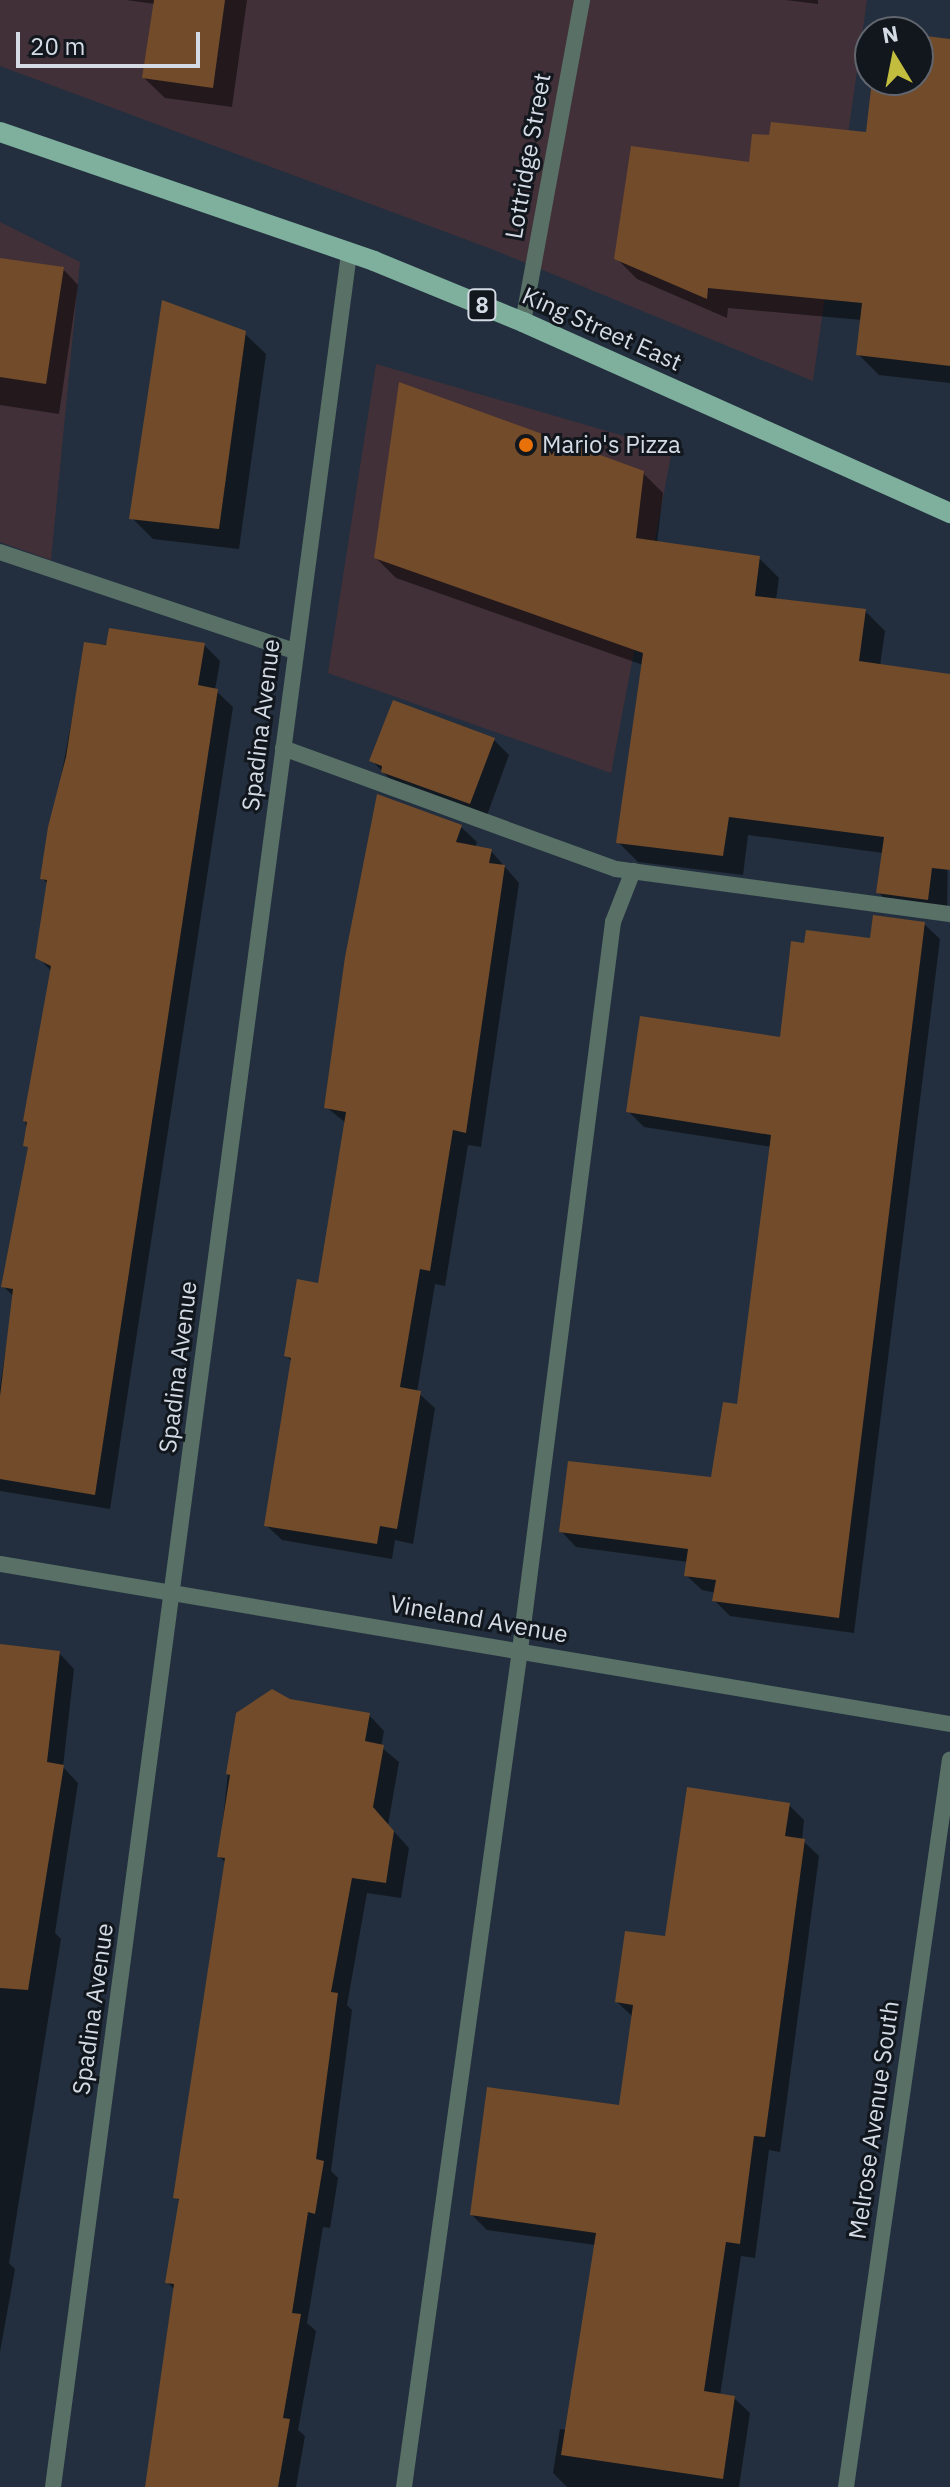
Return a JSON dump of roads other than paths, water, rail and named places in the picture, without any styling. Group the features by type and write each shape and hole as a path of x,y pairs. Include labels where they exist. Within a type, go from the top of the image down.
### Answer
{"main road":[{"name":"King Street East","path":"0,132 349,253 523,322 950,513"}],"street":[{"name":"Lottridge Street","path":"523,322 582,0"},
{"name":"Spadina Avenue","path":"53,2487 349,253"},
{"path":"0,552 294,651"},
{"path":"283,748 633,871 950,914"},
{"path":"404,2487 520,1650 613,922 633,871"},
{"name":"Vineland Avenue","path":"0,1564 950,1724"},
{"name":"Melrose Avenue South","path":"846,2487 950,1759"}],"place":[{"name":"Mario's Pizza","path":"526,445"}]}
